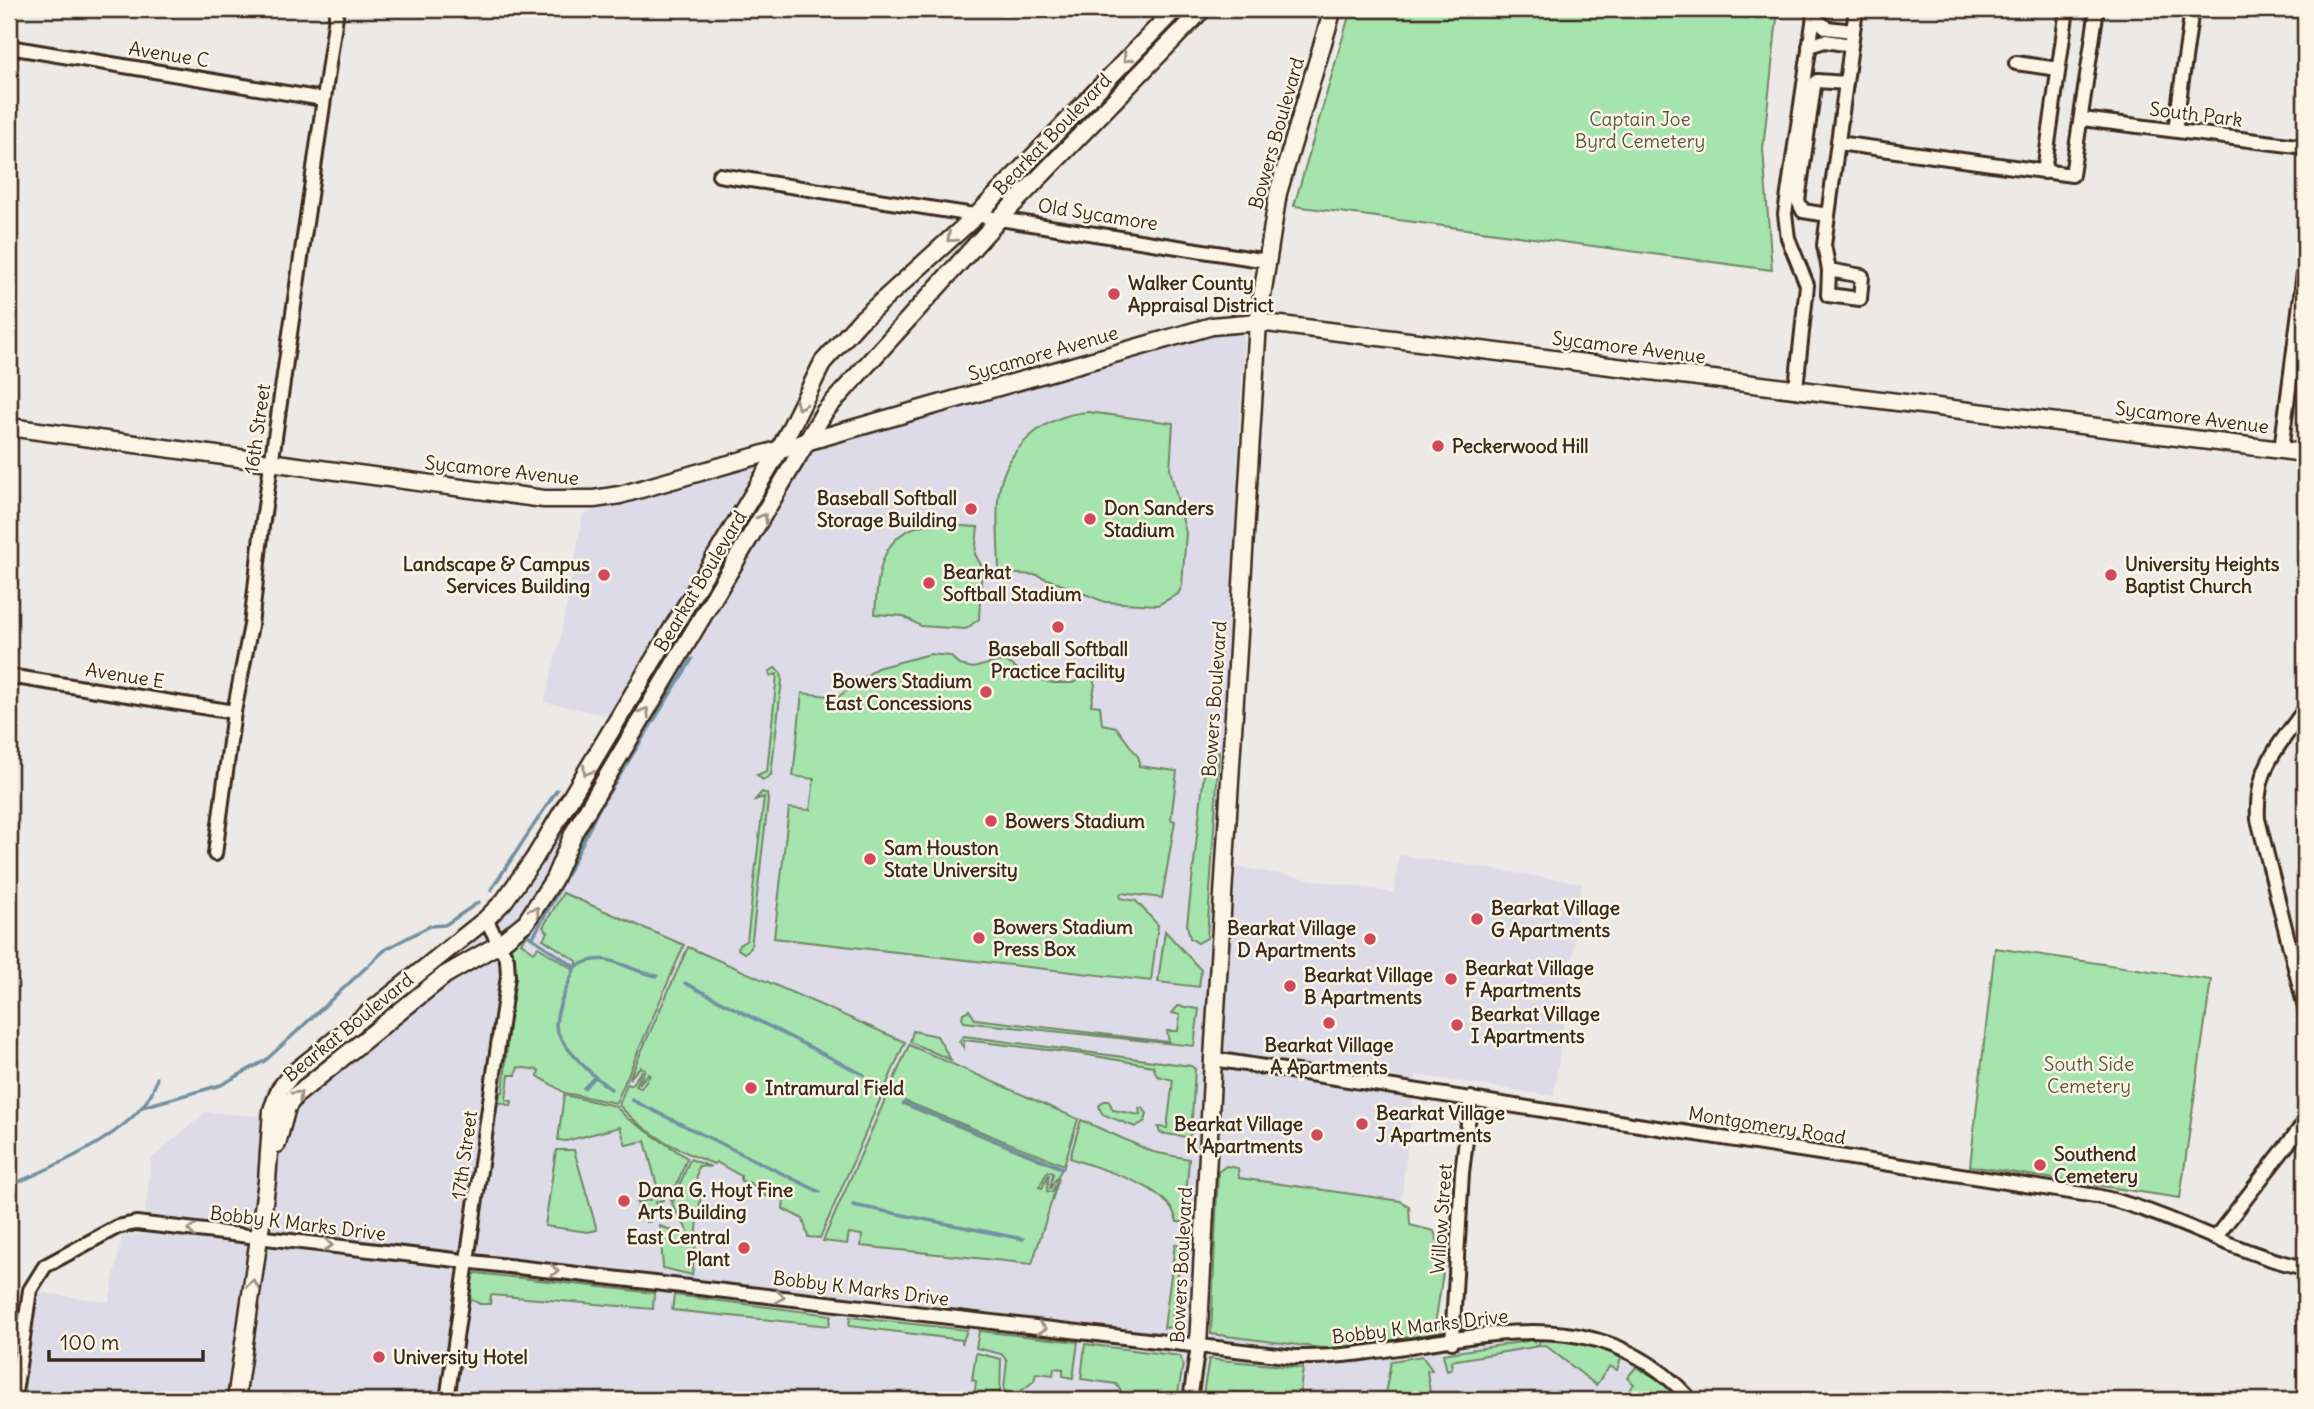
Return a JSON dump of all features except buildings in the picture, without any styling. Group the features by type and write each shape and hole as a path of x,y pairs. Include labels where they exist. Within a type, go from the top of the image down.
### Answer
{"street":[{"name":"16th Street","path":"215,854 234,712 251,625 262,527 337,9"},
{"name":"Bearkat Boulevard","path":"236,1400 260,1238 272,1110 280,1089 291,1075 486,919 504,901 534,859 780,449 807,388 822,362 840,340 978,214 1175,9"},
{"name":"Bearkat Boulevard","path":"267,1181 287,1107 295,1096 445,975 499,944 526,922 539,906 574,832 806,443 845,386 1000,218 1203,9"},
{"name":"Bowers Boulevard","path":"1190,1400 1198,1346 1258,322 1278,193 1333,9"},
{"path":"1829,271 1824,245 1856,9"},
{"path":"2044,172 2067,9"},
{"path":"1838,143 2072,175 2097,9"},
{"path":"2175,130 2192,9"},
{"path":"1814,13 1827,27 1853,31"},
{"path":"1796,388 1807,285 1788,238 1785,214 1814,13"},
{"path":"1810,47 1825,41 1851,46"},
{"name":"Avenue C","path":"9,47 323,99"},
{"path":"2016,63 2058,69"},
{"path":"1828,215 1803,211 1798,201 1814,86 1817,81 1823,80 1846,83"},
{"name":"South Park","path":"2082,119 2305,147"},
{"name":"Old Sycamore","path":"719,175 1267,261"},
{"path":"2281,450 2305,265"},
{"name":"Sycamore Avenue","path":"9,427 570,500 620,495 1212,326 1258,322 2305,453"},
{"name":"Avenue E","path":"9,676 234,712"},
{"path":"2305,709 2271,755 2262,771 2256,794 2258,819 2305,1008"},
{"name":"17th Street","path":"447,1400 508,976 507,959 486,919"},
{"name":"Montgomery Road","path":"1213,1059 2096,1196 2135,1204 2255,1255 2305,1268"},
{"name":"Willow Street","path":"1452,1342 1462,1173 1472,1098"},
{"path":"2215,1238 2305,1122"},
{"name":"Bobby K Marks Drive","path":"14,1400 30,1290 45,1266 117,1227 136,1223 1198,1346 1330,1358 1540,1331 1570,1332 1598,1339 1650,1363 1691,1400"}],"shaded area":[{"name":"Sam Houston State University","path":"1233,328 1241,330 1244,337 1218,864 1394,893 1399,855 1582,883 1554,1096 1416,1075 1401,1201 1406,1227 1441,1238 1434,1331 1442,1349 1516,1339 1554,1339 1585,1343 1649,1372 1679,1400 20,1400 37,1292 109,1302 122,1236 143,1235 151,1159 206,1112 258,1116 267,1087 281,1070 470,924 505,887 561,801 610,716 544,702 560,640 583,514"}],"green space":[{"name":"Captain Joe Byrd Cemetery","path":"1351,9 1778,9 1763,149 1772,270 1294,206"},
{"name":"Don Sanders Stadium","path":"1088,412 1173,423 1170,470 1186,533 1182,586 1178,594 1158,605 1105,602 1037,575 999,573 998,502 1003,476 1010,461 1019,448 1042,427 1072,414"},
{"name":"Bearkat Softball Stadium","path":"927,524 978,527 975,554 982,567 979,619 966,629 921,626 903,616 875,614 880,570 890,546 899,536"},
{"name":"Bowers Stadium","path":"930,654 950,656 960,665 973,668 999,661 1007,662 1030,677 1053,683 1072,683 1091,674 1095,685 1091,705 1100,706 1102,724 1116,727 1139,758 1139,766 1177,771 1171,820 1175,821 1162,898 1121,893 1120,898 1136,901 1158,925 1151,981 774,938 789,808 810,810 814,779 793,776 802,693 838,697 877,668"},
{"path":"775,668 781,673 782,680 771,775 763,780 757,775 767,771 777,674 770,676 769,672"},
{"path":"1213,744 1219,752 1207,938 1198,943 1190,938 1187,925 1207,747"},
{"path":"762,792 767,794 768,801 751,948 744,953 738,949 739,945 747,940 764,797 755,800"},
{"path":"563,893 684,945 616,1103 565,1093 538,1076 539,1070 518,1067 516,1075 509,1075 506,1100 512,1101 511,1106 499,1102 500,1093 503,1092 515,972 511,947 540,918 521,943 534,952 538,947 573,969 577,966 577,961 543,939 548,932 543,927"},
{"path":"1165,931 1201,970 1199,987 1158,982"},
{"path":"688,947 905,1042 820,1238 808,1237 803,1219 783,1209 784,1198 766,1196 750,1183 741,1181 741,1176 716,1162 714,1164 701,1159 663,1140 639,1124 619,1105 627,1084 631,1085 642,1070 636,1086 641,1088 650,1075 639,1084 645,1069 640,1067 629,1079"},
{"name":"South Side Cemetery","path":"1995,948 2211,980 2180,1198 1970,1166"},
{"path":"1178,1006 1199,1009 1194,1046 964,1022 962,1018 963,1013 969,1010 975,1019 1169,1042 1167,1031 1178,1031 1180,1015 1172,1013"},
{"path":"913,1031 937,1036 951,1060 910,1042"},
{"path":"964,1036 1191,1066 1195,1069 1191,1134 1186,1137 1160,1133 1158,1127 1167,1128 1173,1080 1157,1076 1153,1066 1082,1054 964,1040 964,1048 959,1041"},
{"path":"909,1045 1078,1119 1064,1165 905,1101 903,1104 1062,1169 1050,1189 1053,1173 1048,1171 1039,1187 1042,1188 1049,1174 1047,1191 1052,1192 1059,1178 1032,1264 861,1246 862,1235 849,1233 847,1244 823,1241"},
{"path":"564,1095 615,1106 627,1118 687,1158 671,1200 669,1193 662,1195 663,1200 656,1202 658,1211 650,1213 652,1221 647,1222 645,1216 641,1217 637,1203 660,1197 645,1141 626,1145 620,1127 566,1141 558,1140"},
{"path":"1104,1101 1109,1101 1113,1110 1140,1115 1139,1108 1143,1108 1147,1114 1145,1121 1135,1127 1102,1114 1099,1106"},
{"path":"1081,1120 1153,1152 1189,1159 1184,1222 1177,1222 1162,1198 1148,1188 1070,1158"},
{"path":"556,1150 574,1150 597,1230 588,1232 545,1226"},
{"path":"690,1159 711,1167 698,1166 696,1182 702,1184 692,1275 663,1268 660,1226 692,1238 672,1204"},
{"path":"1226,1166 1238,1168 1239,1178 1400,1201 1409,1206 1410,1225 1434,1231 1437,1240 1450,1244 1448,1258 1441,1261 1444,1266 1435,1325 1444,1328 1444,1332 1330,1349 1211,1334 1218,1172"},
{"path":"1175,1244 1182,1245 1171,1327 1164,1328"},
{"path":"476,1273 654,1293 653,1309 491,1295 490,1304 480,1304 470,1299 471,1278"},
{"path":"674,1295 831,1315 829,1326 672,1310"},
{"path":"850,1317 967,1330 962,1344 962,1340 849,1326"},
{"path":"979,1331 1078,1342 1073,1378 1063,1376 1063,1369 1054,1368 1053,1375 1036,1373 1034,1381 1010,1400 1004,1389 1007,1360 1001,1354 976,1348"},
{"path":"1540,1339 1582,1344 1621,1358 1617,1370 1610,1366 1596,1385 1545,1345 1451,1361 1452,1369 1447,1371 1443,1354 1534,1340 1536,1345 1539,1345"},
{"path":"1085,1344 1180,1356 1183,1364 1177,1400 1127,1400 1116,1384 1081,1379"},
{"path":"976,1353 1001,1359 1000,1395 1004,1400 974,1400 976,1381 972,1380"},
{"path":"1422,1356 1432,1370 1427,1371 1431,1400 1384,1400 1391,1361"},
{"path":"1209,1359 1303,1368 1299,1400 1233,1392 1232,1400 1202,1400"},
{"path":"1636,1367 1665,1383 1681,1400 1621,1400 1634,1384 1627,1378"}],"waterway":[{"path":"567,875 598,810 692,659"},
{"path":"491,890 557,790"},
{"path":"533,937 559,890"},
{"path":"142,1107 221,1085 266,1060 386,949 430,926 445,925 479,902"},
{"path":"529,936 575,967"},
{"path":"611,1089 578,1060 558,1032 556,1024 559,1010 575,967 587,962 607,960 657,976"},
{"path":"685,983 864,1075"},
{"path":"9,1186 73,1157 117,1130 136,1114 150,1097 157,1078"},
{"path":"584,1088 594,1078"},
{"path":"632,1100 820,1192"},
{"path":"905,1103 1063,1168"},
{"path":"853,1205 1023,1239"}],"place":[{"name":"Walker County Appraisal District","path":"1114,294"},
{"name":"Peckerwood Hill","path":"1438,446"},
{"name":"Baseball Softball Storage Building","path":"971,509"},
{"name":"Don Sanders Stadium","path":"1090,519"},
{"name":"Landscape & Campus Services Building","path":"604,575"},
{"name":"University Heights Baptist Church","path":"2111,575"},
{"name":"Bearkat Softball Stadium","path":"929,583"},
{"name":"Baseball Softball Practice Facility","path":"1058,627"},
{"name":"Bowers Stadium East Concessions","path":"986,692"},
{"name":"Bowers Stadium","path":"991,821"},
{"name":"Sam Houston State University","path":"870,859"},
{"name":"Bearkat Village G Apartments","path":"1477,919"},
{"name":"Bowers Stadium Press Box","path":"979,938"},
{"name":"Bearkat Village D Apartments","path":"1370,939"},
{"name":"Bearkat Village F Apartments","path":"1451,979"},
{"name":"Bearkat Village B Apartments","path":"1290,986"},
{"name":"Bearkat Village A Apartments","path":"1329,1023"},
{"name":"Bearkat Village I Apartments","path":"1457,1025"},
{"name":"Intramural Field","path":"751,1088"},
{"name":"Bearkat Village J Apartments","path":"1362,1124"},
{"name":"Bearkat Village K Apartments","path":"1317,1135"},
{"name":"Southend Cemetery","path":"2040,1165"},
{"name":"Dana G. Hoyt Fine Arts Building","path":"624,1201"},
{"name":"East Central Plant","path":"744,1248"},
{"name":"University Hotel","path":"379,1357"}]}
